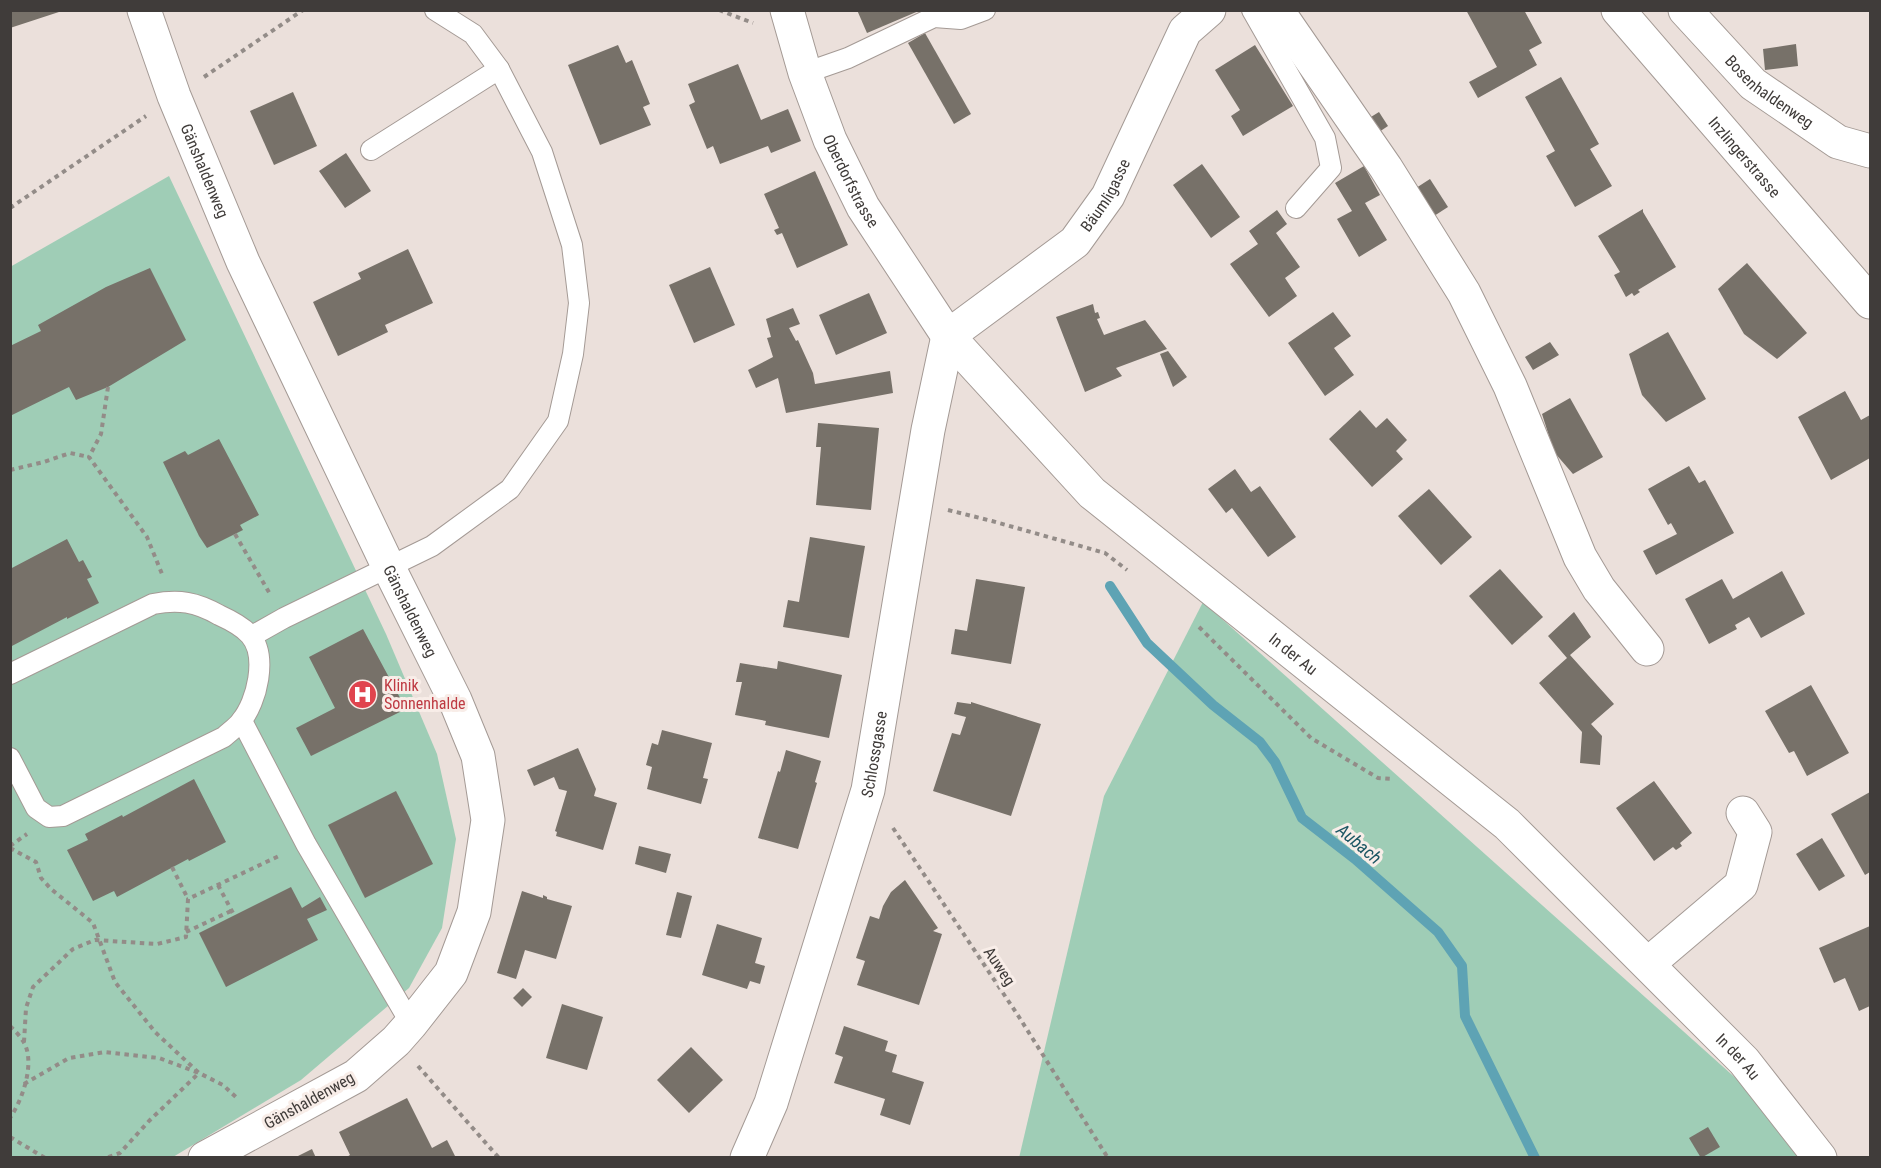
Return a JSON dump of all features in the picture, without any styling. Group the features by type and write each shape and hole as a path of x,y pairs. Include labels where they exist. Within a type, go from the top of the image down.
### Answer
{"street":[{"name":"Gänshaldenweg","path":"144,10 174,96 243,262 389,568 455,700 478,756 488,820 474,912 451,973 404,1033 356,1076 205,1158"},
{"name":"Oberdorfstrasse","path":"787,10 805,74 830,140 862,207 948,336"},
{"path":"1277,10 1386,168 1464,293 1510,386 1580,557 1599,589 1647,649"},
{"name":"Inzlingerstrasse","path":"1618,10 1870,302"},
{"name":"Bosenhaldenweg","path":"1685,10 1753,84 1838,142 1870,151"},
{"name":"Bäumligasse","path":"948,336 1075,242 1108,196 1185,31 1198,14"},
{"name":"Schlossgasse","path":"747,1158 771,1103 868,789 929,421 948,336"},
{"name":"In der Au","path":"948,336 1092,493 1507,824 1744,1060 1820,1158"},
{"path":"1648,964 1742,885 1755,832 1743,813"}],"lane":[{"path":"252,636 432,546 510,489 558,421 573,354 579,303 572,245 542,152 499,69 472,34 435,10"},
{"path":"805,74 848,58 934,17 961,20 985,10"},
{"path":"1252,10 1325,138 1331,168 1296,208"},
{"path":"371,150 499,69"},
{"path":"10,674 153,604 173,600 204,606 238,625 252,636 260,657 257,691 242,721 224,737 63,816 49,817 36,808 10,758"},
{"path":"242,721 404,1033"}],"path":[{"path":"89,457 101,434 108,387"},
{"path":"10,470 70,453 89,457 147,537 173,600"},
{"path":"915,502 993,520 1105,553 1131,572"},
{"path":"235,534 284,618"},
{"path":"1191,619 1311,738 1378,778 1416,779 1437,768"},
{"name":"Auweg","path":"868,789 1019,1017 1108,1158"},
{"path":"188,899 306,844"},
{"path":"10,848 36,862 41,878 60,898 93,923 115,982 155,1032 199,1073"},
{"path":"10,1118 16,1109 29,1061 24,1042 26,1008 33,987 73,949 95,940 157,944 186,937 188,899 172,867"},
{"path":"186,932 232,913 218,885"},
{"path":"10,1026 24,1042"},
{"path":"404,1033 499,1158"},
{"path":"24,1084 69,1058 105,1052 159,1058 223,1085 243,1104 260,1127"},
{"path":"106,1158 120,1153 149,1121 199,1073"},
{"path":"10,1137 45,1158"}],"green space":[{"path":"169,176 386,634 437,754 456,839 442,928 409,988 301,1080 173,1157 11,1157 10,267"},
{"path":"1203,602 1824,1157 1019,1158 1104,796"}],"building":[{"path":"10,10 62,10 62,11 10,28"},
{"path":"857,10 921,10 867,33"},
{"path":"1466,10 1524,10 1542,43 1529,50 1537,65 1478,98 1469,82 1497,67"},
{"path":"925,33 971,114 954,124 908,43"},
{"path":"1796,44 1798,66 1765,70 1763,49"},
{"path":"618,45 626,63 632,60 650,104 643,107 651,125 600,145 568,65"},
{"path":"1255,45 1293,106 1243,136 1231,116 1240,110 1215,70"},
{"path":"738,64 761,120 788,109 801,141 771,153 768,146 720,164 713,146 707,149 689,105 695,102 688,84"},
{"path":"1561,77 1599,144 1590,149 1612,186 1575,207 1546,156 1555,151 1525,97"},
{"path":"293,92 317,146 274,165 250,111"},
{"path":"1379,112 1388,126 1376,134 1366,120"},
{"path":"346,153 371,191 345,208 319,171"},
{"path":"1202,164 1240,217 1211,238 1173,185"},
{"path":"1364,166 1380,195 1365,203 1387,240 1359,257 1337,219 1352,211 1335,183"},
{"path":"815,171 848,245 797,268 782,233 777,235 774,230 779,228 764,194"},
{"path":"1430,179 1448,207 1434,216 1416,188"},
{"path":"1643,209 1676,267 1638,290 1640,292 1634,296 1632,293 1626,297 1614,275 1620,272 1598,236"},
{"path":"1277,210 1287,224 1276,233 1300,267 1285,278 1297,296 1269,317 1230,264 1258,244 1249,231"},
{"path":"408,249 433,303 385,325 388,332 338,356 313,302 361,279 358,273"},
{"path":"1747,263 1807,333 1777,359 1744,334 1718,289"},
{"path":"710,267 735,325 694,343 669,285"},
{"path":"150,268 186,340 108,387 76,400 69,387 10,416 10,346 41,331 38,325 106,287"},
{"path":"869,293 887,333 836,355 819,315"},
{"path":"1093,304 1095,313 1098,312 1100,318 1097,319 1104,335 1145,320 1167,349 1116,368 1122,376 1085,392 1056,317"},
{"path":"793,308 800,324 789,328 796,341 798,340 813,373 815,384 890,371 893,393 786,413 778,378 756,388 748,370 773,357 767,338 771,337 766,319"},
{"path":"1333,312 1351,336 1334,348 1354,375 1325,396 1288,343"},
{"path":"1668,332 1706,399 1666,422 1642,395 1629,354"},
{"path":"1550,342 1559,355 1533,370 1525,357"},
{"path":"1168,351 1187,377 1173,387 1160,354"},
{"path":"1845,391 1861,420 1870,415 1870,458 1831,480 1798,417"},
{"path":"1570,398 1603,457 1573,474 1554,452 1542,414"},
{"path":"1360,410 1376,428 1387,418 1407,440 1396,451 1403,459 1372,487 1329,439"},
{"path":"818,423 879,428 871,510 816,505 821,447 816,447"},
{"path":"219,439 259,515 240,525 243,530 207,548 163,462 185,451 188,455"},
{"path":"1689,466 1699,483 1705,480 1734,533 1656,575 1643,551 1677,534 1671,523 1668,525 1648,489"},
{"path":"1235,469 1251,492 1260,486 1296,537 1268,557 1232,508 1226,513 1208,489"},
{"path":"1429,489 1472,537 1441,565 1398,516"},
{"path":"810,537 865,546 849,638 783,627 788,600 799,602"},
{"path":"67,539 79,562 83,560 92,577 87,579 99,603 10,647 10,569"},
{"path":"1500,569 1543,617 1512,645 1469,596"},
{"path":"1782,571 1805,614 1761,638 1749,617 1735,625 1737,629 1709,644 1685,599 1722,579 1733,599"},
{"path":"976,579 1025,587 1011,664 951,654 955,629 967,631"},
{"path":"1574,612 1591,637 1570,655 1614,704 1591,724 1602,736 1600,765 1580,763 1582,732 1539,683 1567,658 1548,636"},
{"name":"Klinik Sonnenhalde","path":"363,629 406,709 311,756 296,728 335,708 309,657"},
{"path":"778,661 842,675 829,738 765,725 766,721 735,715 742,682 736,682 740,663 777,669"},
{"path":"1811,685 1849,753 1807,776 1794,751 1789,753 1765,711"},
{"path":"957,702 971,704 971,702 1041,724 1011,816 933,791 952,733 960,735 966,717 954,714"},
{"path":"662,730 712,743 703,778 708,779 701,804 647,789 652,767 646,765 652,743 658,745"},
{"path":"578,748 596,789 594,796 617,803 603,850 556,836 555,831 567,791 559,789 554,777 534,786 527,770"},
{"path":"786,750 821,761 798,849 758,838"},
{"path":"194,779 226,842 189,861 188,859 117,897 114,891 93,901 67,850 88,840 85,834 122,815 123,817"},
{"path":"1654,781 1692,833 1680,843 1682,846 1676,850 1673,847 1654,861 1616,808"},
{"path":"396,791 433,864 365,898 328,825"},
{"path":"1870,792 1870,872 1865,875 1831,814"},
{"path":"1822,838 1845,876 1819,891 1796,854"},
{"path":"639,846 671,854 666,873 635,864"},
{"path":"905,880 938,928 933,931 942,934 919,1005 857,985 865,961 856,958 870,916 879,919 891,892"},
{"path":"291,887 302,908 320,897 327,910 307,919 318,940 226,987 199,933"},
{"path":"522,891 543,898 543,895 547,899 572,906 556,959 525,950 516,979 497,973"},
{"path":"677,892 692,896 681,938 666,935"},
{"path":"717,924 762,938 755,963 765,966 760,984 750,981 747,989 702,975"},
{"path":"1870,926 1870,1006 1859,1011 1845,978 1834,983 1819,948"},
{"path":"523,988 532,997 522,1007 513,998"},
{"path":"562,1004 603,1017 587,1070 546,1058"},
{"path":"844,1026 888,1041 885,1051 897,1055 892,1072 924,1082 910,1125 880,1115 885,1099 834,1083 843,1057 835,1054"},
{"path":"691,1047 723,1080 689,1113 657,1080"},
{"path":"407,1098 432,1148 447,1140 455,1156 345,1158 350,1155 339,1132"},
{"path":"1708,1127 1720,1147 1701,1158 1689,1138"},
{"path":"312,1149 316,1158 294,1158"}],"waterway":[{"name":"Aubach","path":"1110,586 1147,643 1213,705 1260,742 1275,762 1302,818 1355,859 1438,932 1462,966 1465,1016 1535,1158"}],"place":[{"name":"Klinik Sonnenhalde","path":"363,694"}]}
